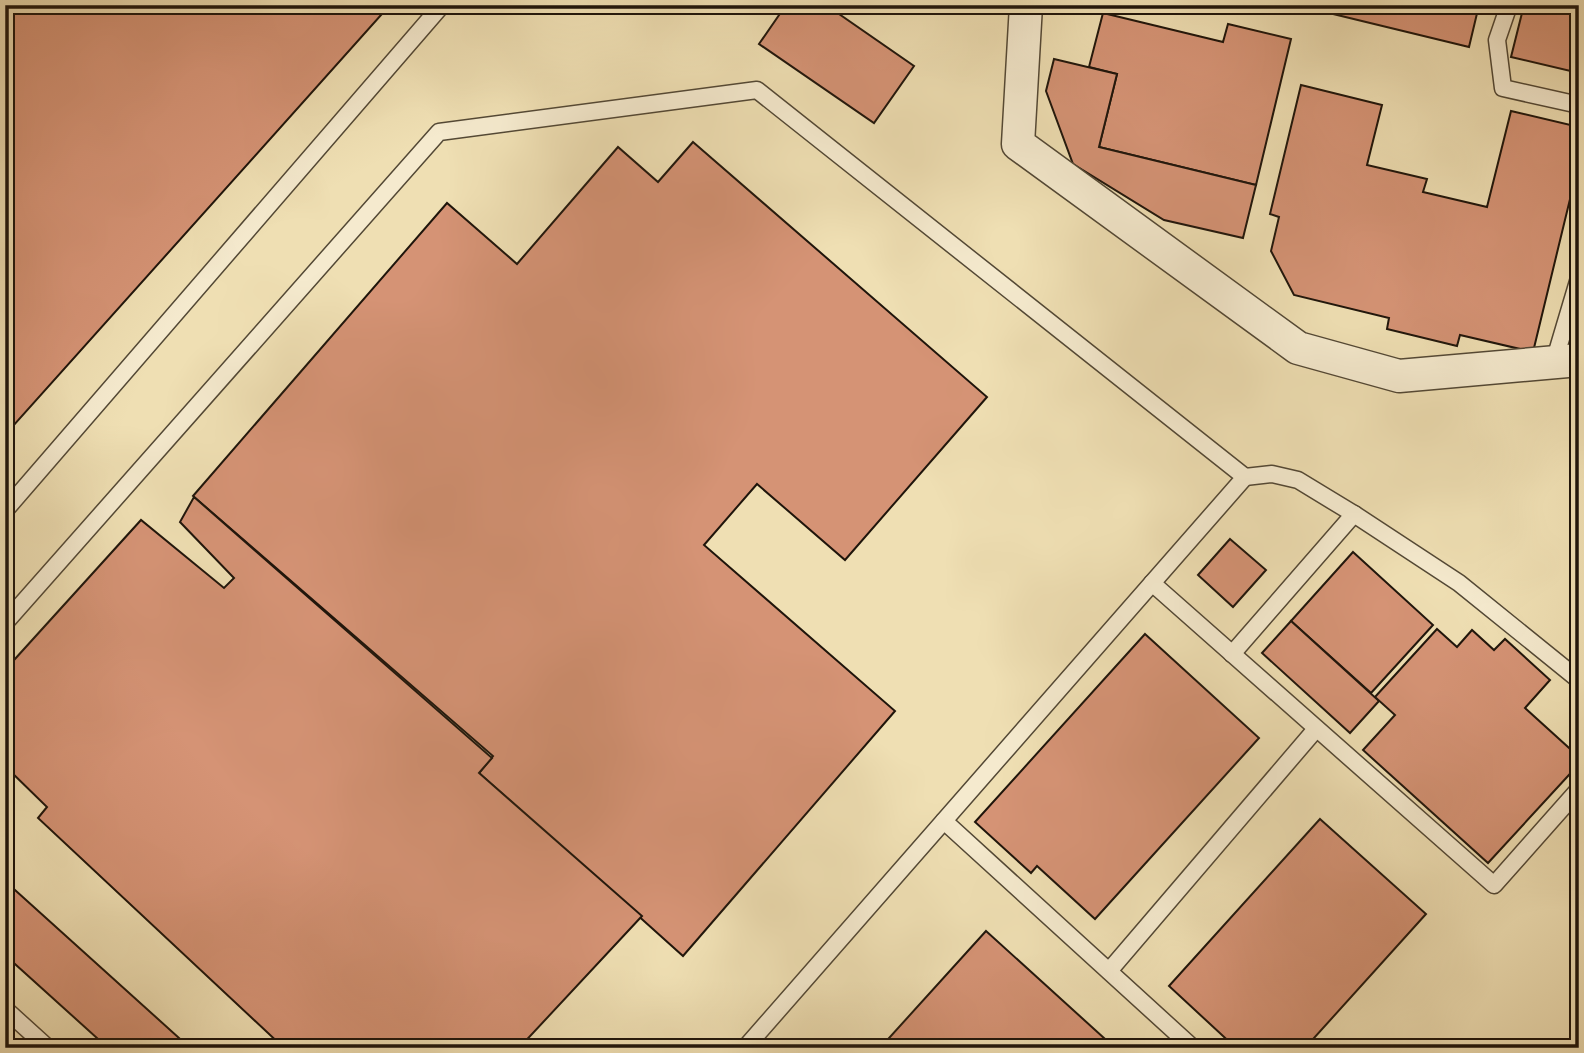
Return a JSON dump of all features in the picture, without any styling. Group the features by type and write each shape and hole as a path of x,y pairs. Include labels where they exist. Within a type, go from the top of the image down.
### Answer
{"street":[{"path":"1026,5 1018,144 1297,348 1399,376 1566,361"}],"lane":[{"path":"5,505 8,507 442,5"},
{"path":"1509,5 1497,40 1503,88 1579,105"},
{"path":"5,622 439,132 757,90 1245,477"},
{"path":"1566,361 1579,278"},
{"path":"745,1048 1245,477 1272,474 1298,480 1354,514 1459,583 1579,680"},
{"path":"1232,654 1354,514"},
{"path":"1152,583 1494,885 1579,789"},
{"path":"1109,971 1317,729"},
{"path":"944,821 1193,1048"},
{"path":"5,1009 48,1048"}],"building":[{"path":"5,5 390,5 5,435"},
{"path":"786,5 826,5 914,66 874,123 759,44"},
{"path":"1296,5 1479,5 1469,47"},
{"path":"1524,5 1579,6 1579,73 1511,57"},
{"path":"1103,13 1223,42 1228,24 1291,39 1256,185 1099,147 1117,74 1089,67"},
{"path":"1054,59 1117,74 1099,147 1256,185 1243,238 1164,220 1073,164 1046,91"},
{"path":"1301,85 1382,105 1367,165 1427,179 1423,192 1487,207 1511,111 1579,127 1579,162 1533,352 1460,335 1457,346 1387,329 1389,318 1294,295 1271,251 1279,217 1270,214"},
{"path":"693,142 987,397 845,560 757,484 704,545 895,711 683,956 479,773 493,756 193,496 447,203 517,264 618,147 658,182"},
{"path":"194,497 492,758 479,773 642,916 519,1048 284,1048 38,818 47,807 5,766 5,670 141,520 224,588 234,578 180,522"},
{"path":"1230,539 1266,570 1233,607 1198,575"},
{"path":"1353,552 1433,625 1371,693 1291,621"},
{"path":"1291,621 1379,701 1350,733 1262,653"},
{"path":"1437,629 1457,647 1472,630 1494,650 1505,639 1550,680 1525,708 1579,757 1579,764 1488,863 1363,750 1395,715 1375,697"},
{"path":"1145,634 1259,738 1095,919 1037,866 1031,873 975,822"},
{"path":"1320,819 1426,914 1305,1048 1236,1048 1169,986"},
{"path":"5,881 189,1047 108,1048 5,955"},
{"path":"986,931 1115,1048 880,1048"}]}
